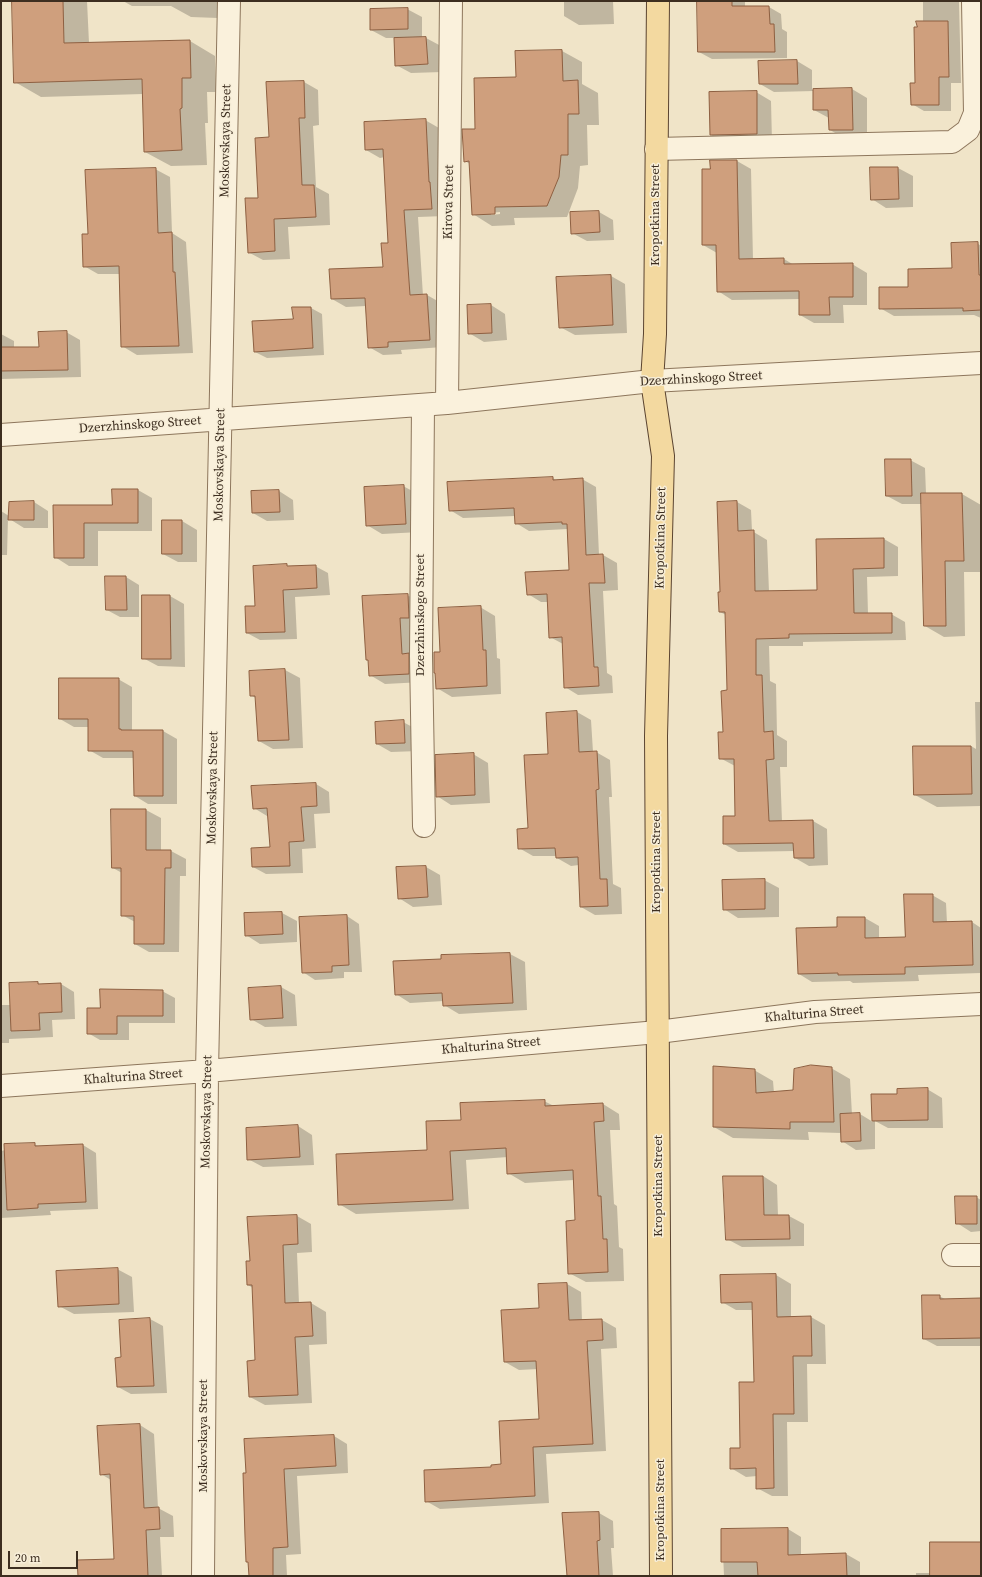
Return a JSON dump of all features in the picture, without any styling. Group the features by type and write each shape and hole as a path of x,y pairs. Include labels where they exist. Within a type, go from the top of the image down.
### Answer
{"main road":[{"name":"Kropotkina Street","path":"658,1 655,334 652,381 663,456 656,736 661,1576"}],"street":[{"name":"Moskovskaya Street","path":"203,1576 207,1071 229,1"},
{"name":"Kirova Street","path":"447,403 450,1"},
{"name":"Kropotkina Street","path":"656,149 952,142 968,130 975,113 973,1"},
{"name":"Dzerzhinskogo Street","path":"1,435 423,405 652,381 981,363"},
{"name":"Dzerzhinskogo Street","path":"423,405 421,656 424,826"},
{"name":"Khalturina Street","path":"1,1086 207,1071 658,1032 815,1012 981,1004"},
{"path":"953,1255 981,1255"}],"building":[{"path":"12,1 63,1 64,43 190,40 191,78 182,78 182,108 180,109 182,150 144,152 142,79 14,83"},
{"path":"697,1 732,1 732,6 769,6 770,24 774,24 775,52 698,52"},
{"path":"408,8 408,29 370,30 370,9"},
{"path":"916,21 948,21 949,77 939,77 939,105 911,105 910,83 915,83 914,27 917,27"},
{"path":"426,37 428,64 395,66 394,38"},
{"path":"562,50 563,81 578,80 579,114 568,114 568,155 561,155 559,177 547,206 495,207 495,214 472,215 469,161 464,162 462,129 475,129 474,78 516,77 515,51"},
{"path":"797,60 798,84 759,84 758,61"},
{"path":"304,81 305,118 299,118 302,185 314,185 316,217 274,219 275,251 248,253 245,198 258,198 255,138 269,137 266,82"},
{"path":"852,88 853,130 829,130 828,110 813,110 813,89"},
{"path":"757,91 757,134 710,135 709,92"},
{"path":"426,119 432,209 404,210 410,295 427,294 430,340 388,342 388,347 368,348 365,298 331,299 329,269 383,267 381,243 388,243 383,149 365,150 364,122"},
{"path":"710,160 737,160 739,259 784,258 784,264 853,263 853,297 829,297 830,315 799,315 799,291 717,292 716,245 702,245 702,169 710,169"},
{"path":"870,167 898,167 899,199 871,200"},
{"path":"156,168 158,233 172,232 173,272 175,272 179,346 121,347 119,266 83,267 82,234 88,234 85,170"},
{"path":"599,211 600,232 571,234 570,212"},
{"path":"978,242 979,275 981,275 981,310 963,311 963,308 879,309 879,287 908,287 908,269 952,268 951,243"},
{"path":"611,275 613,325 559,328 556,277"},
{"path":"491,304 492,333 468,334 467,305"},
{"path":"292,307 311,307 313,348 254,352 252,321 293,319"},
{"path":"67,331 68,370 1,371 1,347 39,347 38,332"},
{"path":"885,459 911,459 912,496 886,496"},
{"path":"553,477 553,480 583,478 586,555 603,554 605,583 589,583 594,667 598,667 599,686 564,688 562,637 549,638 547,594 527,595 525,572 569,570 567,524 562,524 562,522 515,524 514,508 449,511 447,482"},
{"path":"404,485 406,524 366,526 364,487"},
{"path":"112,489 138,489 138,523 84,523 84,558 54,558 53,505 112,505"},
{"path":"279,490 280,512 252,513 251,491"},
{"path":"921,493 962,493 964,561 945,561 946,626 924,626"},
{"path":"34,501 34,520 8,520 9,502"},
{"path":"737,501 738,531 754,530 755,591 817,590 816,539 884,538 884,568 853,569 854,613 892,613 892,633 789,634 789,638 756,639 756,675 762,675 764,732 773,731 774,759 766,760 769,821 813,820 814,858 794,858 793,843 723,844 723,816 735,816 734,759 719,759 718,732 723,732 721,691 727,690 725,612 719,612 718,592 720,592 717,502"},
{"path":"162,520 182,520 182,554 162,554"},
{"path":"287,564 287,566 316,565 317,588 283,590 285,632 246,633 245,606 255,606 253,566"},
{"path":"105,576 126,576 127,610 106,610"},
{"path":"408,594 409,618 400,618 402,654 409,653 409,674 369,676 368,660 366,660 362,596"},
{"path":"142,595 170,595 171,659 142,659"},
{"path":"481,606 483,650 486,650 487,686 436,689 434,652 440,652 438,608"},
{"path":"285,669 289,740 258,741 255,696 250,696 249,671"},
{"path":"59,678 119,678 119,729 163,730 163,796 134,796 133,751 88,751 88,719 59,719"},
{"path":"577,711 579,752 597,751 599,789 596,790 600,879 607,879 608,906 580,907 578,857 556,858 555,848 518,849 517,829 528,828 524,755 548,754 546,713"},
{"path":"404,720 405,743 376,744 375,722"},
{"path":"913,746 971,746 972,794 914,795"},
{"path":"474,753 475,795 436,797 435,755"},
{"path":"316,783 317,806 301,807 304,841 289,842 290,866 252,867 251,848 270,847 267,808 253,809 251,786"},
{"path":"111,809 146,809 146,850 171,850 171,868 165,868 164,944 134,944 134,916 121,916 121,868 112,868"},
{"path":"426,866 428,897 398,899 396,867"},
{"path":"765,879 765,909 723,910 722,880"},
{"path":"904,894 933,894 933,922 972,921 973,965 905,967 905,974 798,974 796,928 837,927 837,917 865,917 865,938 905,937"},
{"path":"282,912 283,934 245,936 244,913"},
{"path":"347,915 349,965 332,966 332,972 302,973 299,917"},
{"path":"510,953 513,1003 443,1006 442,993 395,995 393,961 441,959 441,955"},
{"path":"38,982 38,984 61,983 62,1012 39,1013 40,1030 11,1031 9,983"},
{"path":"281,986 283,1018 250,1020 248,988"},
{"path":"100,989 163,990 163,1016 117,1016 117,1034 87,1034 87,1008 100,1008"},
{"path":"811,1065 832,1067 834,1122 790,1122 790,1129 713,1127 713,1066 755,1069 756,1093 793,1090 794,1069"},
{"path":"928,1088 928,1120 872,1121 871,1094 897,1094 897,1089"},
{"path":"545,1100 545,1106 603,1103 604,1121 594,1122 598,1196 601,1196 603,1239 607,1239 608,1272 568,1274 566,1221 575,1220 573,1170 507,1174 506,1148 450,1151 453,1200 338,1205 336,1154 427,1150 426,1121 461,1120 460,1103"},
{"path":"860,1113 861,1141 841,1142 840,1114"},
{"path":"298,1125 300,1157 247,1160 246,1128"},
{"path":"35,1143 35,1146 83,1144 86,1202 38,1204 38,1208 7,1210 4,1144"},
{"path":"723,1176 763,1176 764,1215 789,1215 790,1239 726,1240"},
{"path":"955,1196 977,1196 977,1224 956,1224"},
{"path":"297,1215 298,1244 283,1245 285,1303 311,1302 313,1336 295,1337 298,1395 249,1397 247,1361 255,1360 252,1285 247,1285 246,1261 250,1261 247,1217"},
{"path":"118,1268 119,1304 58,1307 56,1271"},
{"path":"776,1274 777,1317 811,1316 812,1356 793,1356 794,1414 773,1414 774,1488 756,1489 756,1468 730,1469 730,1448 740,1448 739,1382 754,1382 752,1302 721,1303 720,1275"},
{"path":"567,1283 569,1320 602,1319 603,1340 587,1341 593,1444 533,1447 535,1496 425,1502 424,1470 491,1467 491,1465 501,1464 499,1421 539,1419 536,1361 504,1362 501,1310 539,1308 538,1284"},
{"path":"922,1295 940,1295 940,1299 981,1298 981,1338 923,1339"},
{"path":"150,1318 154,1386 117,1387 115,1358 121,1357 119,1320"},
{"path":"140,1424 144,1508 159,1507 160,1529 146,1530 148,1576 78,1576 77,1560 114,1559 110,1474 100,1475 97,1426"},
{"path":"334,1435 336,1466 284,1469 288,1547 273,1548 273,1576 249,1576 248,1562 246,1562 245,1537 243,1473 246,1473 244,1439"},
{"path":"599,1512 600,1540 597,1541 599,1576 567,1576 562,1513"},
{"path":"788,1528 788,1555 846,1553 847,1576 758,1576 757,1562 721,1562 721,1529"},
{"path":"930,1542 981,1542 981,1576 930,1576"}]}
